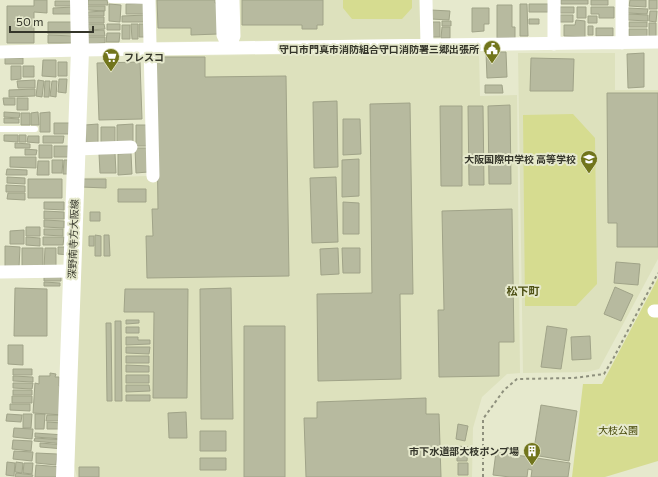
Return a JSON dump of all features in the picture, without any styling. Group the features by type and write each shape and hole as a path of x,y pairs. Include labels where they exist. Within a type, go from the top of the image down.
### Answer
{"main road":[{"name":"深野南寺方大阪線","path":"65,477 80,50 80,0"}],"street":[{"path":"149,0 153,176"},
{"path":"222,0 222,35 229,48"},
{"path":"229,48 234,36 233,0"},
{"path":"426,0 427,45"},
{"path":"554,0 554,44"},
{"path":"622,0 622,43"},
{"path":"0,52 658,42"},
{"path":"76,149 130,147"},
{"path":"0,272 72,271"}],"lane":[{"path":"112,0 149,0"},
{"path":"0,129 35,129"}],"path":[{"path":"483,477 483,420 504,390 517,379 574,378 604,374 658,273"}],"shaded area":[{"path":"154,0 219,0 220,41 154,42"},
{"path":"237,0 420,0 421,39 237,41"},
{"path":"479,53 480,96 517,95 520,373 507,374 482,397 473,428 472,477 77,477 74,466 80,178 147,176 152,56"},
{"name":"大阪国際中学校 高等学校","path":"518,53 615,53 615,90 658,90 658,259 599,369 587,372 523,373"}],"green space":[{"path":"343,0 412,0 412,8 402,19 352,19 343,8"},
{"path":"573,114 595,138 597,284 576,306 525,306 523,115"},
{"name":"大枝公園","path":"658,278 658,461 605,477 572,477 583,384 602,384"}],"building":[{"path":"34,0 47,0 47,13 34,12 34,43 7,43 7,6 34,6"},
{"path":"88,0 107,0 108,5 88,5"},
{"path":"157,0 215,0 215,3 218,3 218,34 191,35 191,28 158,28"},
{"path":"242,0 323,0 323,25 317,25 317,29 302,29 302,25 242,25"},
{"path":"561,0 588,0 588,4 561,4"},
{"path":"591,0 608,0 608,5 591,5"},
{"path":"630,0 646,0 646,7 629,6"},
{"path":"649,0 657,0 657,9 649,9"},
{"path":"55,1 73,1 73,6 55,6"},
{"path":"145,3 145,14 126,14 126,4"},
{"path":"109,4 121,5 120,22 109,21"},
{"path":"520,4 527,4 528,36 520,36"},
{"path":"529,4 548,4 548,12 529,12"},
{"path":"497,5 512,5 512,27 515,27 515,38 497,38"},
{"path":"88,6 105,6 105,11 88,10"},
{"path":"74,7 74,14 53,14 53,8"},
{"path":"560,7 574,7 574,13 560,13"},
{"path":"577,7 586,7 586,18 577,18"},
{"path":"591,7 614,7 614,18 599,18 599,14 591,14"},
{"path":"472,8 489,8 489,24 484,24 484,31 472,32"},
{"path":"628,8 648,9 647,14 628,13"},
{"path":"431,10 450,11 449,20 431,19"},
{"path":"104,11 104,16 88,16 88,12"},
{"path":"650,11 657,11 656,22 649,21"},
{"path":"628,14 648,15 648,21 628,20"},
{"path":"146,15 146,22 122,22 122,16"},
{"path":"560,15 573,15 573,22 560,22"},
{"path":"588,16 597,16 597,23 588,23"},
{"path":"88,17 104,17 104,23 88,23"},
{"path":"529,19 539,19 539,24 529,24"},
{"path":"576,20 585,21 585,37 564,36 564,25 575,25"},
{"path":"442,21 451,21 451,26 442,26"},
{"path":"48,22 73,22 73,34 48,34"},
{"path":"432,22 440,22 440,37 432,37"},
{"path":"629,22 647,22 647,27 629,27"},
{"path":"649,23 656,23 656,36 649,36"},
{"path":"88,24 104,24 105,29 89,30"},
{"path":"107,24 120,24 120,30 107,30"},
{"path":"131,24 138,24 138,39 132,39"},
{"path":"139,24 147,24 147,37 139,37"},
{"path":"122,25 130,25 130,39 122,39"},
{"path":"588,26 593,26 593,35 588,35"},
{"path":"442,27 450,27 450,38 441,38"},
{"path":"596,28 613,28 613,36 596,36"},
{"path":"629,29 647,29 647,36 629,36"},
{"path":"104,30 105,36 88,36 88,31"},
{"path":"107,33 120,33 119,42 106,42"},
{"path":"48,35 74,36 74,43 48,43"},
{"path":"88,37 105,37 105,43 88,44"},
{"path":"486,52 506,52 507,77 487,78"},
{"path":"644,53 644,87 628,88 627,54"},
{"path":"156,57 205,57 205,77 286,76 289,276 147,278 146,236 153,236 152,209 158,209"},
{"path":"5,58 23,58 23,64 5,64"},
{"path":"531,58 574,59 573,91 530,91"},
{"path":"43,60 56,60 56,77 42,76"},
{"path":"58,62 67,62 67,76 58,76"},
{"path":"140,62 142,119 99,120 97,63"},
{"path":"11,66 21,66 21,79 11,80"},
{"path":"23,66 34,66 34,77 23,77"},
{"path":"59,79 67,79 66,93 58,92"},
{"path":"35,80 35,88 18,88 17,81"},
{"path":"38,80 44,81 42,97 36,96"},
{"path":"45,81 50,81 49,97 44,97"},
{"path":"52,81 57,81 56,97 50,96"},
{"path":"485,85 502,85 503,93 485,93"},
{"path":"35,89 35,96 9,97 9,90"},
{"path":"607,93 658,93 658,247 617,247 617,223 608,223"},
{"path":"3,98 15,98 15,105 4,105"},
{"path":"17,98 28,98 28,110 17,110"},
{"path":"337,101 338,167 314,168 313,102"},
{"path":"410,103 413,294 400,294 401,379 318,381 317,294 372,293 370,104"},
{"path":"510,105 511,184 489,184 488,106"},
{"path":"440,106 462,106 462,186 441,186"},
{"path":"468,106 483,106 484,185 469,185"},
{"path":"4,112 20,113 19,118 4,117"},
{"path":"38,112 39,125 31,125 31,113"},
{"path":"50,112 50,132 40,132 40,113"},
{"path":"21,113 30,113 30,125 21,125"},
{"path":"4,118 19,119 19,123 4,123"},
{"path":"343,119 360,119 361,154 343,155"},
{"path":"54,123 70,123 70,134 54,134"},
{"path":"98,124 98,144 86,144 85,125"},
{"path":"133,124 133,142 117,143 117,125"},
{"path":"136,125 147,125 147,146 136,146"},
{"path":"101,127 115,127 115,143 101,143"},
{"path":"4,135 18,135 18,142 4,141"},
{"path":"19,135 26,135 26,142 19,142"},
{"path":"28,136 39,136 39,143 27,142"},
{"path":"43,136 64,136 63,143 43,143"},
{"path":"15,143 30,144 30,148 15,148"},
{"path":"39,145 52,145 52,158 39,158"},
{"path":"54,146 71,146 70,157 54,157"},
{"path":"135,148 147,148 148,172 136,173"},
{"path":"25,149 37,150 36,155 25,155"},
{"path":"115,153 116,173 100,173 99,154"},
{"path":"131,153 132,174 118,175 118,154"},
{"path":"10,157 36,157 36,168 10,167"},
{"path":"359,159 359,196 342,197 342,160"},
{"path":"52,160 63,160 62,173 52,173"},
{"path":"64,160 72,160 71,174 63,174"},
{"path":"38,161 49,161 49,175 37,175"},
{"path":"7,169 27,170 27,175 6,175"},
{"path":"7,177 25,178 25,184 7,183"},
{"path":"336,177 338,242 312,243 310,178"},
{"path":"28,179 62,179 62,198 28,198"},
{"path":"82,179 106,179 106,188 81,187"},
{"path":"6,185 25,186 25,192 6,192"},
{"path":"118,189 146,189 146,202 118,202"},
{"path":"8,193 25,193 25,200 7,199"},
{"path":"44,202 64,202 64,210 44,209"},
{"path":"343,202 359,203 359,234 343,234"},
{"path":"512,209 514,342 499,342 499,376 439,377 438,310 444,310 442,211"},
{"path":"44,211 64,212 64,219 44,219"},
{"path":"90,212 100,212 100,221 90,221"},
{"path":"44,220 64,221 64,228 44,227"},
{"path":"26,227 40,227 40,236 26,236"},
{"path":"44,229 63,229 63,236 44,235"},
{"path":"24,230 24,244 10,244 10,231"},
{"path":"95,235 101,236 101,256 95,256"},
{"path":"104,235 109,235 110,256 104,256"},
{"path":"89,236 94,236 94,246 89,246"},
{"path":"26,237 40,238 40,246 26,245"},
{"path":"43,237 64,237 63,245 43,245"},
{"path":"5,246 20,247 19,268 5,268"},
{"path":"58,247 70,247 70,255 58,254"},
{"path":"22,248 43,248 43,268 22,268"},
{"path":"45,248 56,248 56,268 44,268"},
{"path":"338,248 339,274 321,275 320,249"},
{"path":"342,248 360,248 360,273 343,273"},
{"path":"616,262 640,264 638,285 614,283"},
{"path":"44,277 61,277 61,281 44,281"},
{"path":"44,282 60,283 60,286 44,286"},
{"path":"615,287 633,295 621,321 604,314"},
{"path":"15,288 47,289 47,336 14,336"},
{"path":"231,288 233,419 201,419 200,289"},
{"path":"125,289 188,289 187,398 153,398 154,312 124,312"},
{"path":"126,320 139,320 139,323 126,324"},
{"path":"115,321 121,321 122,401 115,401"},
{"path":"106,323 111,323 112,401 107,401"},
{"path":"244,326 285,326 285,477 244,477"},
{"path":"547,326 567,329 561,369 541,367"},
{"path":"126,327 139,327 139,333 126,333"},
{"path":"590,336 591,359 572,360 571,337"},
{"path":"126,337 138,337 138,340 150,340 150,344 126,345"},
{"path":"8,345 23,345 23,365 8,364"},
{"path":"126,347 150,347 149,354 126,353"},
{"path":"126,356 149,356 149,363 126,363"},
{"path":"126,365 149,366 149,372 126,372"},
{"path":"13,369 32,369 32,375 13,375"},
{"path":"50,373 56,374 55,377 59,377 59,386 65,387 63,415 33,413 35,383 39,384 39,376 50,376"},
{"path":"126,375 149,375 149,383 126,383"},
{"path":"13,376 33,377 33,382 13,381"},
{"path":"13,383 33,383 32,389 13,388"},
{"path":"126,385 149,385 150,391 126,392"},
{"path":"13,390 32,390 32,395 13,395"},
{"path":"126,395 150,395 150,401 126,401"},
{"path":"12,396 32,396 32,403 12,403"},
{"path":"426,398 426,414 439,414 441,477 306,477 304,418 317,418 317,402"},
{"path":"10,404 30,404 30,411 10,410"},
{"path":"541,405 577,411 569,461 533,455"},
{"path":"186,412 187,438 169,438 168,413"},
{"path":"7,414 22,415 21,422 6,421"},
{"path":"23,414 32,414 31,428 23,428"},
{"path":"35,414 45,414 44,429 35,429"},
{"path":"47,415 63,415 63,421 46,421"},
{"path":"47,422 63,423 63,429 47,429"},
{"path":"458,424 468,426 465,441 456,439"},
{"path":"14,428 33,429 32,439 13,437"},
{"path":"200,431 226,431 226,451 200,451"},
{"path":"35,433 64,435 63,439 35,437"},
{"path":"35,438 65,440 64,444 34,441"},
{"path":"13,440 32,441 31,451 12,449"},
{"path":"40,443 65,445 64,449 40,447"},
{"path":"457,446 468,447 467,461 457,461"},
{"path":"14,451 33,452 32,461 13,459"},
{"name":"市下水道部大枝ポンプ場","path":"496,452 570,463 568,477 531,477 532,470 528,469 527,477 493,475"},
{"path":"36,453 57,454 56,465 36,463"},
{"path":"200,458 226,458 226,470 200,470"},
{"path":"7,462 15,463 14,476 6,475"},
{"path":"16,462 23,463 22,473 15,472"},
{"path":"24,463 33,463 32,474 23,473"},
{"path":"458,463 468,463 468,475 458,475"},
{"path":"36,465 62,467 61,477 35,477"},
{"path":"79,467 99,467 99,477 79,477"},
{"path":"16,473 33,475 32,477 15,477"}],"place":[{"name":"守口市門真市消防組合守口消防署三郷出張所","path":"492,64"},
{"name":"フレスコ","path":"111,72"},
{"name":"大阪国際中学校 高等学校","path":"589,174"},
{"name":"市下水道部大枝ポンプ場","path":"532,466"}],"district":[{"name":"松下町","path":"523,291"}]}
